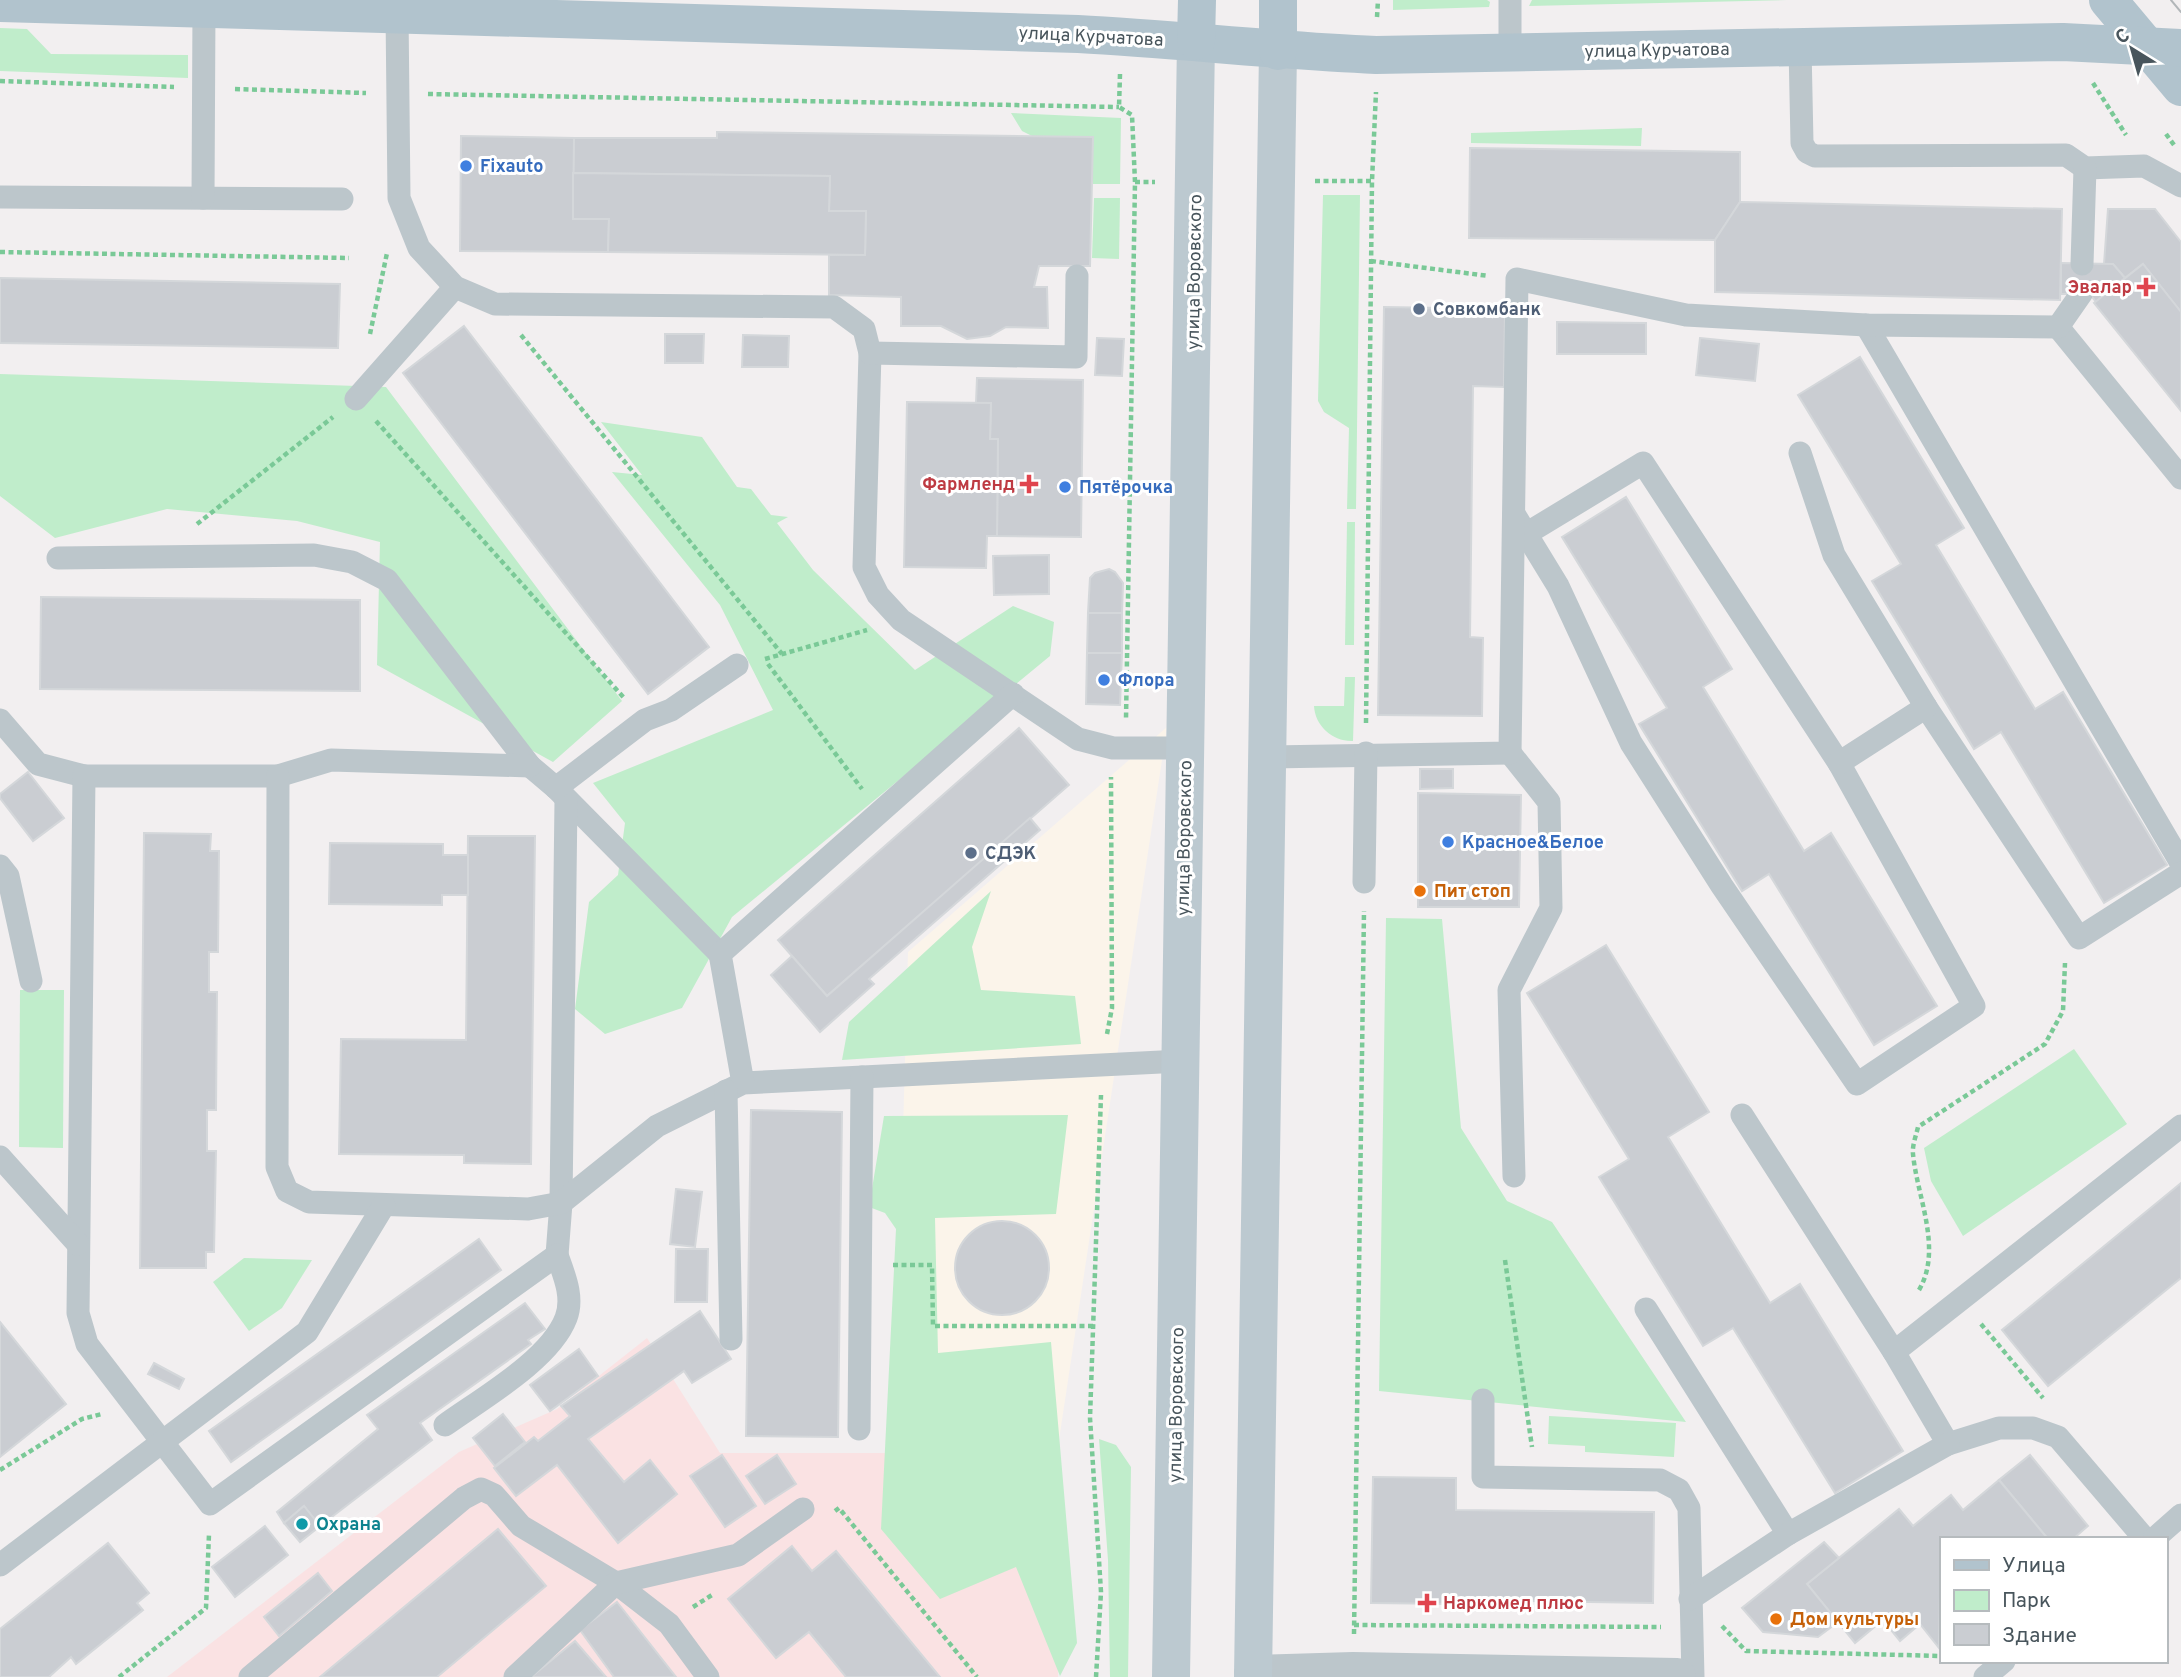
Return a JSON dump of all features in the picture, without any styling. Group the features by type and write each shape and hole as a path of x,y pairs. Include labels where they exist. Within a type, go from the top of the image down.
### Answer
{"main road":[{"name":"улица Воровского","path":"1171,1677 1197,0"},
{"path":"1253,1675 1278,0"},
{"path":"2108,0 2164,47 2181,87"},
{"name":"улица Курчатова","path":"0,3 397,12 1122,36 1196,41 1278,51 1376,55 2063,42 2164,47"}],"street":[{"path":"1253,1675 1353,1671 1677,1677"}],"lane":[{"path":"1510,0 1510,53"},
{"path":"203,198 204,8"},
{"path":"397,12 399,198 419,248 455,287 495,303 834,307 864,329 870,353 864,567 878,595 901,620 1078,739 1113,748 1185,748"},
{"path":"1800,47 1802,143 1807,152 1815,156 2066,155 2085,168 2144,166 2181,186"},
{"path":"2082,264 2085,168"},
{"path":"0,197 342,199"},
{"path":"870,353 1076,357 1077,276"},
{"path":"1514,1175 1509,990 1551,908 1549,802 1510,753 1517,279 1686,315 1866,325 2058,327"},
{"path":"356,399 455,287"},
{"path":"2058,327 2081,295"},
{"path":"1866,325 2181,863"},
{"path":"2058,327 2181,478"},
{"path":"1800,453 1834,555 1926,707 2078,938 2181,873"},
{"path":"1514,514 1526,534 1558,586 1631,743 1722,886 1857,1084 1974,1006 1839,763 1643,463 1526,534"},
{"path":"58,558 314,555 352,562 387,580 530,766 720,954 735,1087 731,1339"},
{"path":"445,1425 526,1366 552,1341 567,1317 569,1287 558,1255 561,1203 561,794 645,720 671,709 737,665"},
{"path":"720,954 1013,694"},
{"path":"1839,763 1926,707"},
{"path":"0,720 38,764 84,776 278,776 331,760 530,766"},
{"path":"1266,757 1366,753 1510,753"},
{"path":"1364,882 1366,753"},
{"path":"84,776 78,1313 87,1344 137,1405 210,1504 558,1255"},
{"path":"278,776 276,1167 287,1191 309,1202 528,1209 561,1203 657,1126 735,1087 862,1077 1181,1061"},
{"path":"0,866 8,876 31,981"},
{"path":"859,1429 862,1077"},
{"path":"1742,1115 1894,1352 1948,1444"},
{"path":"1894,1352 2181,1126"},
{"path":"0,1157 78,1244"},
{"path":"3,1556 307,1332 384,1205"},
{"path":"1646,1309 1788,1534"},
{"path":"1483,1400 1483,1477 1660,1480 1679,1490 1689,1508 1693,1677"},
{"path":"1690,1599 1788,1534 1948,1444 1999,1428 2033,1428 2058,1437 2142,1537"},
{"path":"250,1677 464,1498 481,1489 494,1495 521,1526 616,1583 669,1624 708,1677"},
{"path":"515,1677 616,1583 738,1555 803,1509"},
{"path":"2156,1537 2181,1515"},
{"path":"1985,1677 2002,1663"}],"path":[{"path":"1366,753 1371,261 1378,0"},
{"path":"1119,107 1122,36"},
{"path":"0,81 398,94 1119,107 1132,115 1135,182 1126,724 1113,748 1109,810 1112,1008 1102,1066 1090,1418 1101,1592 1096,1677"},
{"path":"157,555 356,399 399,198"},
{"path":"0,252 349,258"},
{"path":"1371,261 1517,279"},
{"path":"495,303 782,654"},
{"path":"356,399 645,720"},
{"path":"737,665 901,620"},
{"path":"765,659 879,812"},
{"path":"1353,1671 1364,882"},
{"path":"1894,1352 1908,1309 1925,1279 1928,1233 1913,1152 1918,1127 2045,1044 2063,1012 2062,968 2078,938"},
{"path":"1505,1259 1537,1479"},
{"path":"860,1265 932,1265 933,1326 1093,1326"},
{"path":"1960,1299 2057,1415 2058,1437"},
{"path":"0,1470 82,1419 137,1405"},
{"path":"119,1677 206,1608 210,1504"},
{"path":"828,1516 839,1508 977,1677"},
{"path":"669,1624 714,1593"}],"shaded area":[{"path":"1167,727 1057,1453 894,1453 908,952"},
{"path":"647,1338 720,1453 1057,1453 1058,1677 167,1677 459,1452 557,1409"}],"green space":[{"path":"1393,0 1490,2 1489,7 1393,10"},
{"path":"1532,0 1787,0 1529,6"},
{"path":"0,28 27,29 51,54 188,55 188,78 0,71"},
{"path":"1011,113 1121,118 1120,184 1093,184 1093,137 1032,136 1022,131"},
{"path":"1642,128 1641,146 1471,143 1471,133"},
{"path":"1323,195 1360,195 1356,509 1347,509 1349,428 1324,412 1318,401"},
{"path":"1094,198 1120,198 1119,259 1092,258"},
{"path":"0,374 386,387 622,701 553,762 377,665 380,542 297,521 167,509 55,538 0,496"},
{"path":"601,422 702,437 737,487 751,489 771,515 788,517 777,523 813,570 915,670 1013,606 1054,622 1050,656 732,917 682,1008 605,1034 575,1009 589,902 618,875 625,823 593,783 773,710 720,605 612,472 642,475"},
{"path":"1347,522 1355,522 1354,645 1345,645"},
{"path":"1345,677 1355,677 1353,741 1339,739 1326,731 1318,720 1314,706 1344,706"},
{"path":"991,891 972,947 981,990 1075,996 1081,1044 842,1060 849,1022"},
{"path":"1386,918 1442,919 1461,1128 1507,1201 1552,1222 1686,1422 1379,1391"},
{"path":"20,990 64,990 63,1148 19,1147"},
{"path":"2074,1049 2127,1124 1963,1236 1931,1181 1924,1148"},
{"path":"1068,1115 1056,1214 935,1218 938,1353 1051,1342 1077,1643 1060,1676 1016,1567 940,1599 881,1529 896,1229 885,1213 869,1207 884,1116"},
{"path":"244,1258 312,1260 282,1308 249,1331 213,1282"},
{"path":"1549,1416 1676,1423 1674,1457 1585,1452 1585,1446 1548,1444"},
{"path":"1099,1439 1116,1445 1131,1467 1128,1677 1110,1677 1108,1560"}],"building":[{"path":"717,132 1093,137 1090,266 1039,266 1034,287 1047,287 1048,328 1006,327 990,336 967,339 941,326 901,326 901,297 829,295 829,255 865,255 866,211 829,211 830,176 573,173 574,138 717,138"},
{"path":"461,136 574,138 573,219 609,219 608,252 460,251"},
{"path":"1470,148 1740,152 1740,202 1715,240 1469,238"},
{"path":"573,173 830,176 829,211 866,211 865,255 608,252 609,219 573,219"},
{"path":"1740,202 2062,209 2060,300 1715,292 1715,240"},
{"path":"2108,209 2155,209 2181,242 2181,312 2143,264 2125,278 2113,264 2104,264"},
{"path":"2061,263 2113,264 2125,278 2096,302 2090,294 2061,294"},
{"path":"2143,264 2181,312 2181,411 2094,303"},
{"path":"0,278 340,284 338,348 0,343"},
{"path":"1384,307 1505,309 1504,387 1473,386 1470,637 1483,638 1482,716 1378,715"},
{"path":"1557,322 1646,323 1646,354 1557,354"},
{"path":"464,326 709,647 648,694 403,373"},
{"path":"665,334 704,334 703,363 665,363"},
{"path":"743,335 789,336 788,367 742,367"},
{"path":"1097,338 1124,339 1122,376 1095,375"},
{"path":"1700,338 1759,344 1755,381 1696,375"},
{"path":"1860,357 1964,528 1936,545 2035,709 2063,692 2167,865 2104,903 2001,732 1974,749 1872,581 1901,564 1798,395"},
{"path":"977,378 1083,380 1081,537 997,536 998,439 990,439 991,403 976,403"},
{"path":"907,402 991,403 990,439 998,439 997,536 987,536 986,568 904,567"},
{"path":"1626,497 1732,669 1703,687 1804,851 1831,833 1937,1006 1874,1045 1769,874 1742,891 1639,724 1667,708 1562,537"},
{"path":"1049,555 1049,594 994,595 993,556"},
{"path":"1109,569 1115,572 1123,583 1122,613 1088,613 1090,578 1095,573"},
{"path":"41,597 360,600 360,691 40,689"},
{"path":"1088,613 1122,613 1122,653 1087,653"},
{"path":"1087,653 1122,653 1120,705 1086,704"},
{"path":"1019,728 1069,785 827,996 778,940"},
{"path":"1420,769 1453,769 1453,788 1420,789"},
{"path":"28,772 64,818 33,841 0,798 0,794"},
{"path":"1418,793 1521,795 1519,907 1418,907"},
{"path":"1030,818 1040,830 869,979 874,984 820,1032 771,975 792,956 827,996"},
{"path":"144,833 211,834 210,851 219,851 218,952 209,952 209,992 217,992 216,1110 207,1110 207,1151 216,1151 214,1252 206,1252 206,1268 140,1268"},
{"path":"468,836 535,836 531,1164 464,1163 464,1155 339,1154 341,1039 466,1040"},
{"path":"330,843 443,844 443,855 468,855 468,895 442,895 442,905 329,904"},
{"path":"1606,945 1709,1112 1668,1137 1770,1303 1800,1284 1903,1451 1835,1493 1733,1328 1703,1346 1599,1177 1629,1159 1527,993"},
{"path":"751,1110 842,1112 838,1437 746,1436"},
{"path":"2181,1183 2181,1278 2048,1386 2002,1330"},
{"path":"676,1189 702,1192 695,1247 670,1244"},
{"path":"1002,1221 1020,1225 1035,1235 1045,1250 1049,1268 1045,1286 1035,1301 1020,1311 1002,1315 984,1311 969,1301 959,1286 955,1268 959,1250 969,1235 984,1225"},
{"path":"479,1239 501,1270 231,1462 209,1431"},
{"path":"676,1249 708,1249 707,1302 675,1302"},
{"path":"525,1303 545,1329 528,1340 531,1344 420,1423 432,1440 320,1526 304,1506 284,1523 277,1512 378,1429 367,1415"},
{"path":"700,1311 731,1359 692,1383 684,1371 588,1439 624,1482 650,1460 677,1494 618,1543 557,1465 516,1496 494,1468 534,1437 538,1441 570,1416 561,1406"},
{"path":"0,1322 66,1404 0,1457"},
{"path":"579,1349 598,1376 550,1411 530,1385"},
{"path":"154,1363 184,1379 179,1389 148,1374"},
{"path":"503,1414 525,1442 495,1466 473,1438"},
{"path":"722,1455 756,1506 725,1527 690,1476"},
{"path":"777,1455 796,1484 765,1504 746,1476"},
{"path":"2030,1455 2088,1526 2075,1537 2046,1537 1999,1480"},
{"path":"1373,1477 1456,1478 1456,1510 1654,1512 1653,1603 1455,1600 1455,1604 1371,1603"},
{"path":"1999,1480 2046,1537 1940,1537 1939,1648 1920,1624 1900,1641 1883,1620 1855,1643 1807,1584 1899,1509 1913,1526 1951,1495 1963,1510"},
{"name":"Охрана","path":"304,1506 320,1526 300,1542 284,1523"},
{"path":"265,1526 288,1555 235,1597 212,1567"},
{"path":"498,1529 546,1586 437,1677 320,1677"},
{"path":"1824,1542 1839,1558 1807,1584 1838,1622 1818,1637 1763,1632 1742,1608"},
{"path":"108,1543 149,1593 137,1603 143,1610 76,1664 71,1657 49,1677 0,1677 0,1629"},
{"path":"792,1546 812,1571 836,1551 940,1677 846,1677 809,1632 776,1658 728,1599"},
{"path":"318,1573 332,1591 279,1636 264,1617"},
{"path":"617,1602 676,1677 614,1677 580,1630"},
{"path":"575,1641 606,1677 531,1677"}],"tram line":[{"path":"2171,0 2181,12"}],"place":[{"name":"Fixauto","path":"466,166"},
{"name":"Эвалар","path":"2146,287"},
{"name":"Совкомбанк","path":"1419,309"},
{"name":"Фармленд","path":"1029,484"},
{"name":"Пятёрочка","path":"1065,487"},
{"name":"Флора","path":"1104,680"},
{"name":"Красное&Белое","path":"1448,842"},
{"name":"СДЭК","path":"971,853"},
{"name":"Пит стоп","path":"1420,891"},
{"name":"Охрана","path":"302,1524"},
{"name":"Наркомед плюс","path":"1427,1603"},
{"name":"Дом культуры","path":"1776,1619"}]}
